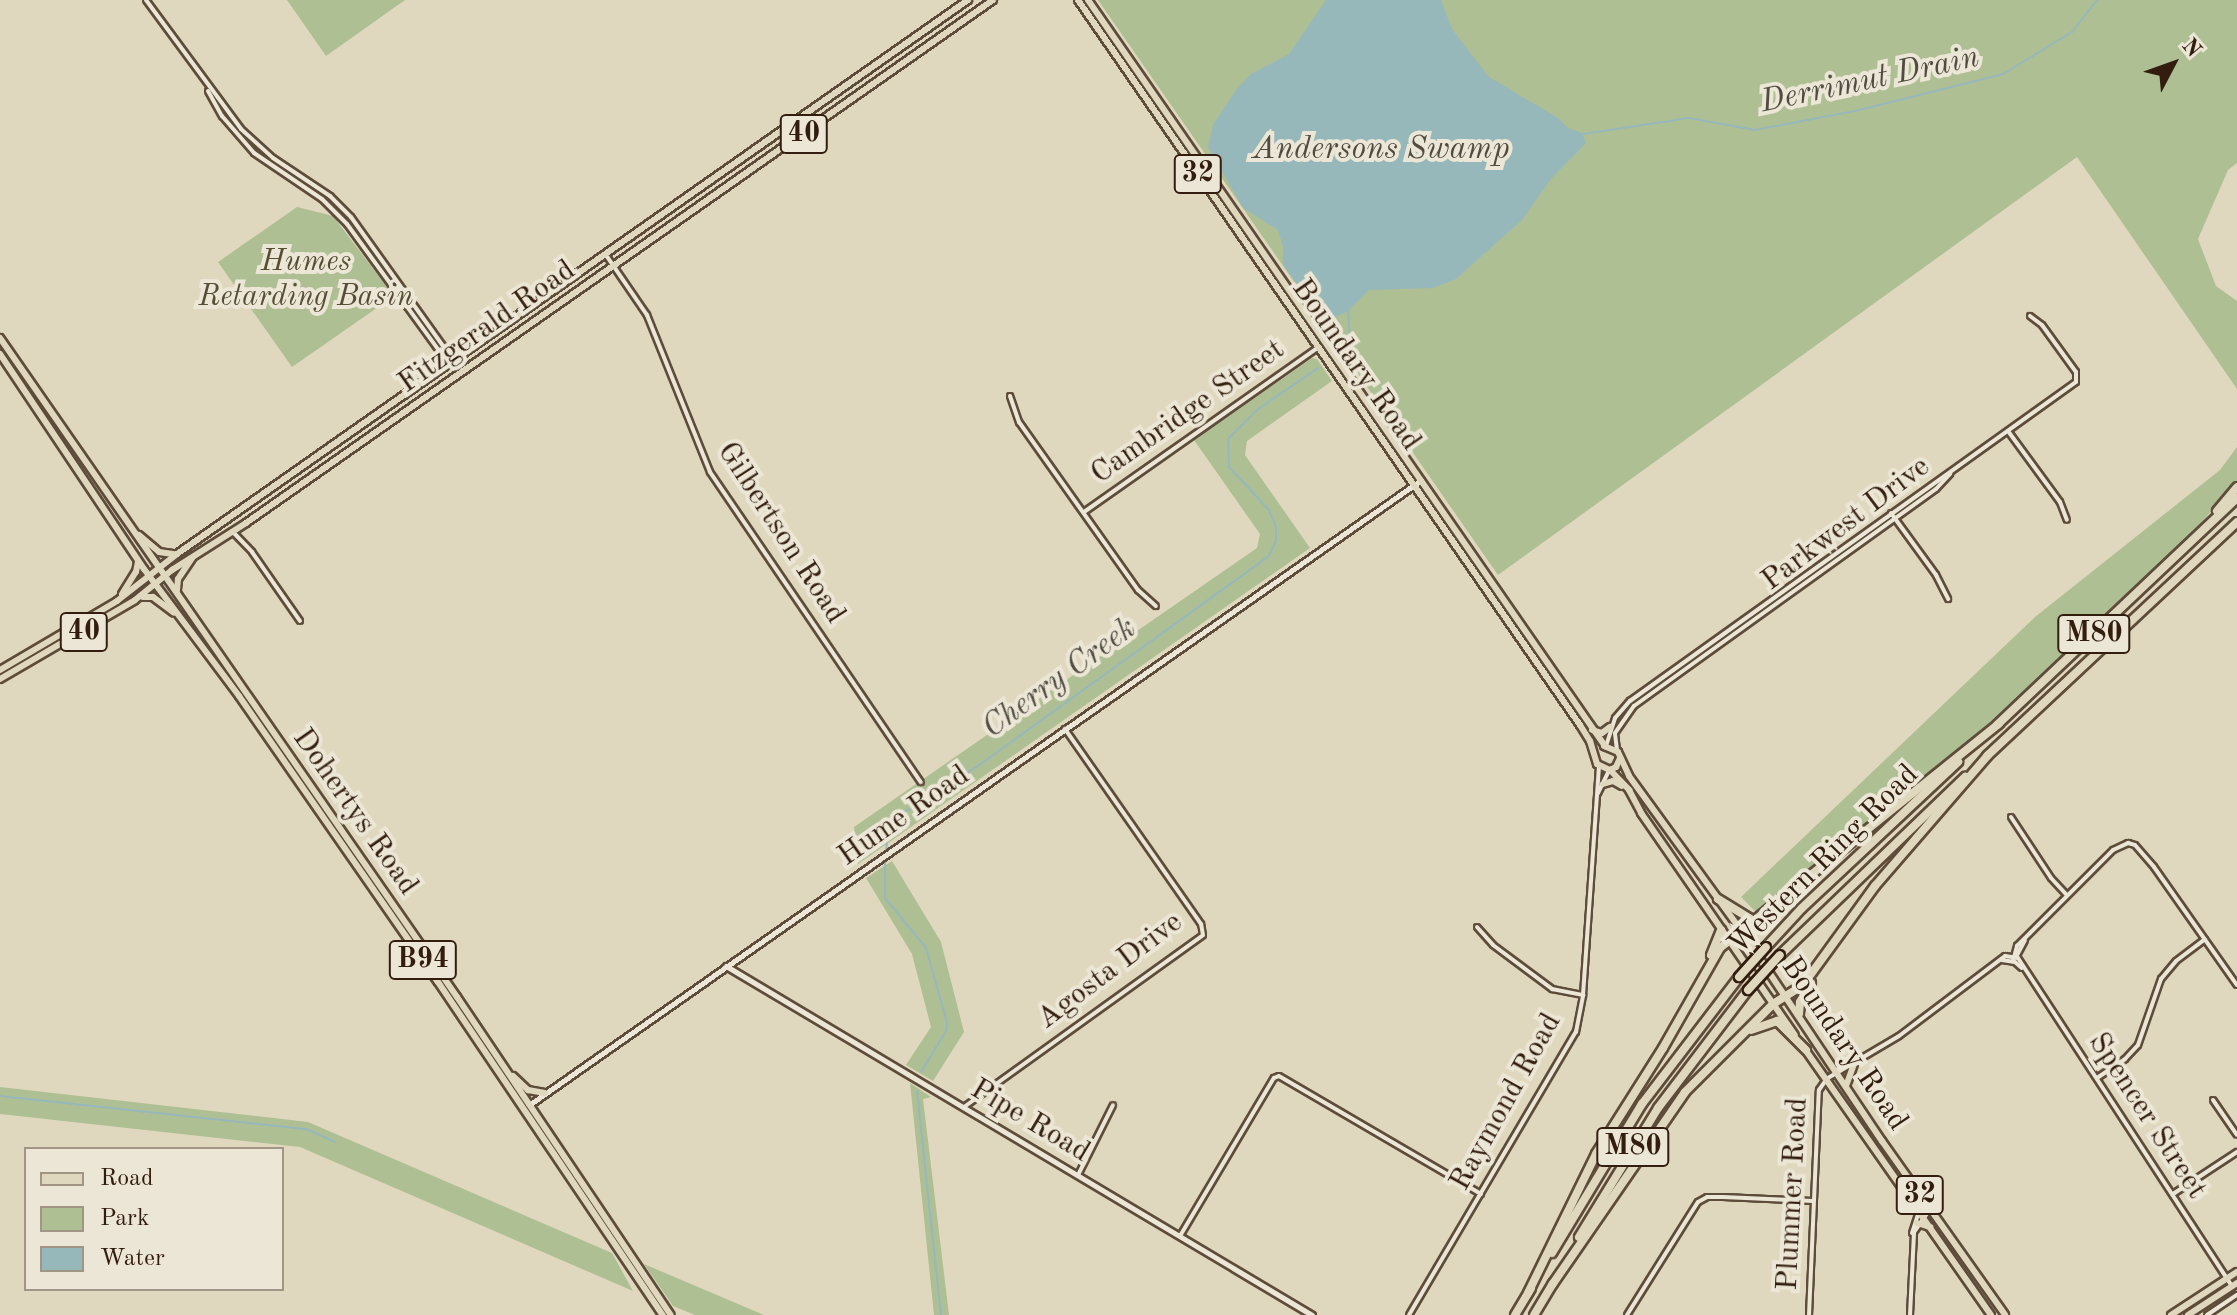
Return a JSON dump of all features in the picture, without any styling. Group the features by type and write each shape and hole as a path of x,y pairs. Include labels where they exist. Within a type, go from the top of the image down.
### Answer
{"highway":[{"path":"2188,545 2237,487"},
{"name":"Western Ring Road","path":"1515,1315 1642,1104 1739,977 1802,908 2237,498"},
{"name":"Western Ring Road","path":"1534,1315 1658,1108 1748,990 1780,955 1988,755 2237,523"},
{"path":"1703,974 1729,941 1845,844 1999,724"},
{"path":"1552,1285 1677,1102 1773,1004 1803,985 1875,886 1988,755"},
{"path":"1718,899 1754,921"},
{"path":"1528,1293 1589,1167 1663,1048 1703,974 1721,930"},
{"path":"1799,1014 1802,998 1840,934"},
{"path":"1741,1037 1773,1020 1806,1050"}],"main road":[{"name":"Fitzgerald Road","path":"0,670 117,601 177,554 968,0"},
{"name":"Fitzgerald Road","path":"0,679 135,600 194,555 829,117 993,0"},
{"name":"Boundary Road","path":"1078,0 1580,725 1596,755"},
{"name":"Boundary Road","path":"1088,0 1606,746"},
{"path":"819,104 829,117"},
{"name":"Dohertys Road","path":"0,338 178,595 284,756"},
{"path":"1317,348 1325,342"},
{"name":"Dohertys Road","path":"0,354 78,465 137,559 284,756 495,1055 663,1315"},
{"path":"451,362 459,373"},
{"path":"20,382 27,377"},
{"path":"51,427 59,421"},
{"path":"78,465 86,460"},
{"path":"129,526 159,552 177,554"},
{"path":"178,595 177,583 194,555"},
{"path":"117,601 136,572 137,559"},
{"path":"135,600 153,597 183,620"},
{"path":"1592,730 1602,733 1610,727"},
{"path":"1596,755 1606,746 1617,750"},
{"name":"32","path":"1617,750 1620,758"},
{"name":"32","path":"1596,755 1599,766 1609,770"},
{"path":"1609,770 1620,758"},
{"name":"Boundary Road","path":"1620,758 1629,776 1742,931 2005,1315"},
{"name":"Boundary Road","path":"1609,770 1629,790 1721,930 1828,1078 1918,1216"},
{"path":"1603,784 1613,781 1629,790"},
{"name":"Dohertys Road","path":"353,854 671,1315"},
{"path":"495,1055 522,1086 545,1093"},
{"path":"1846,1087 1847,1075 1854,1064"},
{"name":"32","path":"1918,1216 1930,1227 1991,1315"},
{"path":"2171,1315 2237,1272"},
{"path":"2188,1315 2235,1284"}],"street":[{"path":"146,0 205,85 251,139 284,166 330,196 378,252 433,330 451,362"},
{"path":"205,85 222,116 246,145 336,212 451,362"},
{"path":"246,145 251,139"},
{"path":"280,172 284,166"},
{"path":"372,256 378,252"},
{"name":"Gilbertson Road","path":"605,254 647,315 710,472 921,782"},
{"path":"1954,470 2078,379 2042,325 2030,316"},
{"path":"427,334 433,330"},
{"name":"Cambridge Street","path":"1084,512 1317,348"},
{"path":"1010,396 1019,422 1138,590 1156,606"},
{"path":"2008,431 2060,502 2067,520"},
{"name":"Parkwest Drive","path":"1617,750 1614,738 1624,715 1685,665 1954,470"},
{"name":"Parkwest Drive","path":"1606,746 1610,727 1623,707 1936,489 1954,470"},
{"name":"Hume Road","path":"526,1107 1421,480"},
{"path":"1891,513 1936,575 1948,599"},
{"path":"232,531 252,552 300,621"},
{"name":"Agosta Drive","path":"964,1107 1203,935 1201,924 1065,729"},
{"name":"Raymond Road","path":"1409,1315 1576,1032 1583,995 1599,766"},
{"name":"Raymond Road","path":"1596,798 1609,770"},
{"path":"2011,817 2051,878 2067,895"},
{"path":"1836,1072 1899,1036 2000,960 2014,958 2017,946 2067,895 2113,850 2128,843 2135,845 2154,867 2237,985"},
{"path":"1477,927 1493,945 1552,989 1563,994 1583,995"},
{"path":"2097,1078 2125,1059 2138,1045 2161,979 2176,961 2205,939"},
{"name":"Spencer Street","path":"2014,958 2097,1078 2227,1279 2235,1284"},
{"name":"Pipe Road","path":"726,966 1312,1315"},
{"path":"1836,1072 1861,1058"},
{"name":"Plummer Road","path":"1809,1315 1819,1090 1836,1072"},
{"path":"1180,1236 1276,1077 1285,1077 1481,1194"},
{"path":"2213,1100 2237,1135"},
{"path":"1078,1175 1113,1105"},
{"path":"2173,1194 2237,1152"},
{"path":"1627,1315 1698,1202 1707,1197 1813,1201"},
{"path":"1910,1315 1913,1247 1918,1216 1930,1209"},
{"path":"2207,1315 2237,1295"}],"green space":[{"path":"287,0 405,0 326,56"},
{"path":"1098,0 2237,0 2237,163 2228,170 2198,239 2216,286 2237,301 2237,389 2077,157 1498,575"},
{"name":"Humes Retarding Basin","path":"297,207 333,216 394,296 292,367 218,262"},
{"path":"1312,358 1317,359 1332,381 1247,441 1245,455 1310,548 858,864 854,827 1257,548 1260,534 1194,440"},
{"path":"2237,447 2237,482 2226,495 2187,538 1985,727 1757,913 1741,897 2035,617 2220,470"},
{"path":"892,861 941,942 964,1032 933,1081 906,1065 931,1027 912,954 866,878"},
{"path":"910,1083 931,1097 923,1099 949,1315 934,1315"},
{"path":"0,1087 308,1122 612,1253 633,1291 300,1147 0,1114"},
{"path":"644,1264 764,1315 695,1315 673,1306"}],"water":[{"name":"Andersons Swamp","path":"1326,0 1441,0 1452,29 1489,77 1558,118 1568,128 1582,133 1586,143 1551,179 1522,220 1456,279 1433,288 1369,290 1348,311 1325,322 1283,265 1283,247 1278,230 1243,208 1208,147 1213,125 1236,90 1251,74 1289,54"}],"waterway":[{"name":"Derrimut Drain","path":"1583,134 1689,118 1755,130 1855,111 2003,74 2072,32 2097,0"},
{"name":"Cherry Creek","path":"1341,355 1350,340 1348,311"},
{"name":"Cherry Creek","path":"886,852 887,840 903,813 982,763 1268,557 1276,541 1276,527 1269,510 1229,467 1228,439 1257,410 1318,368"},
{"name":"Cherry Creek","path":"885,858 885,898 926,948 947,1022 946,1031 921,1072"},
{"name":"Cherry Creek","path":"917,1091 941,1315"},
{"path":"0,1096 306,1129 335,1142"}]}
